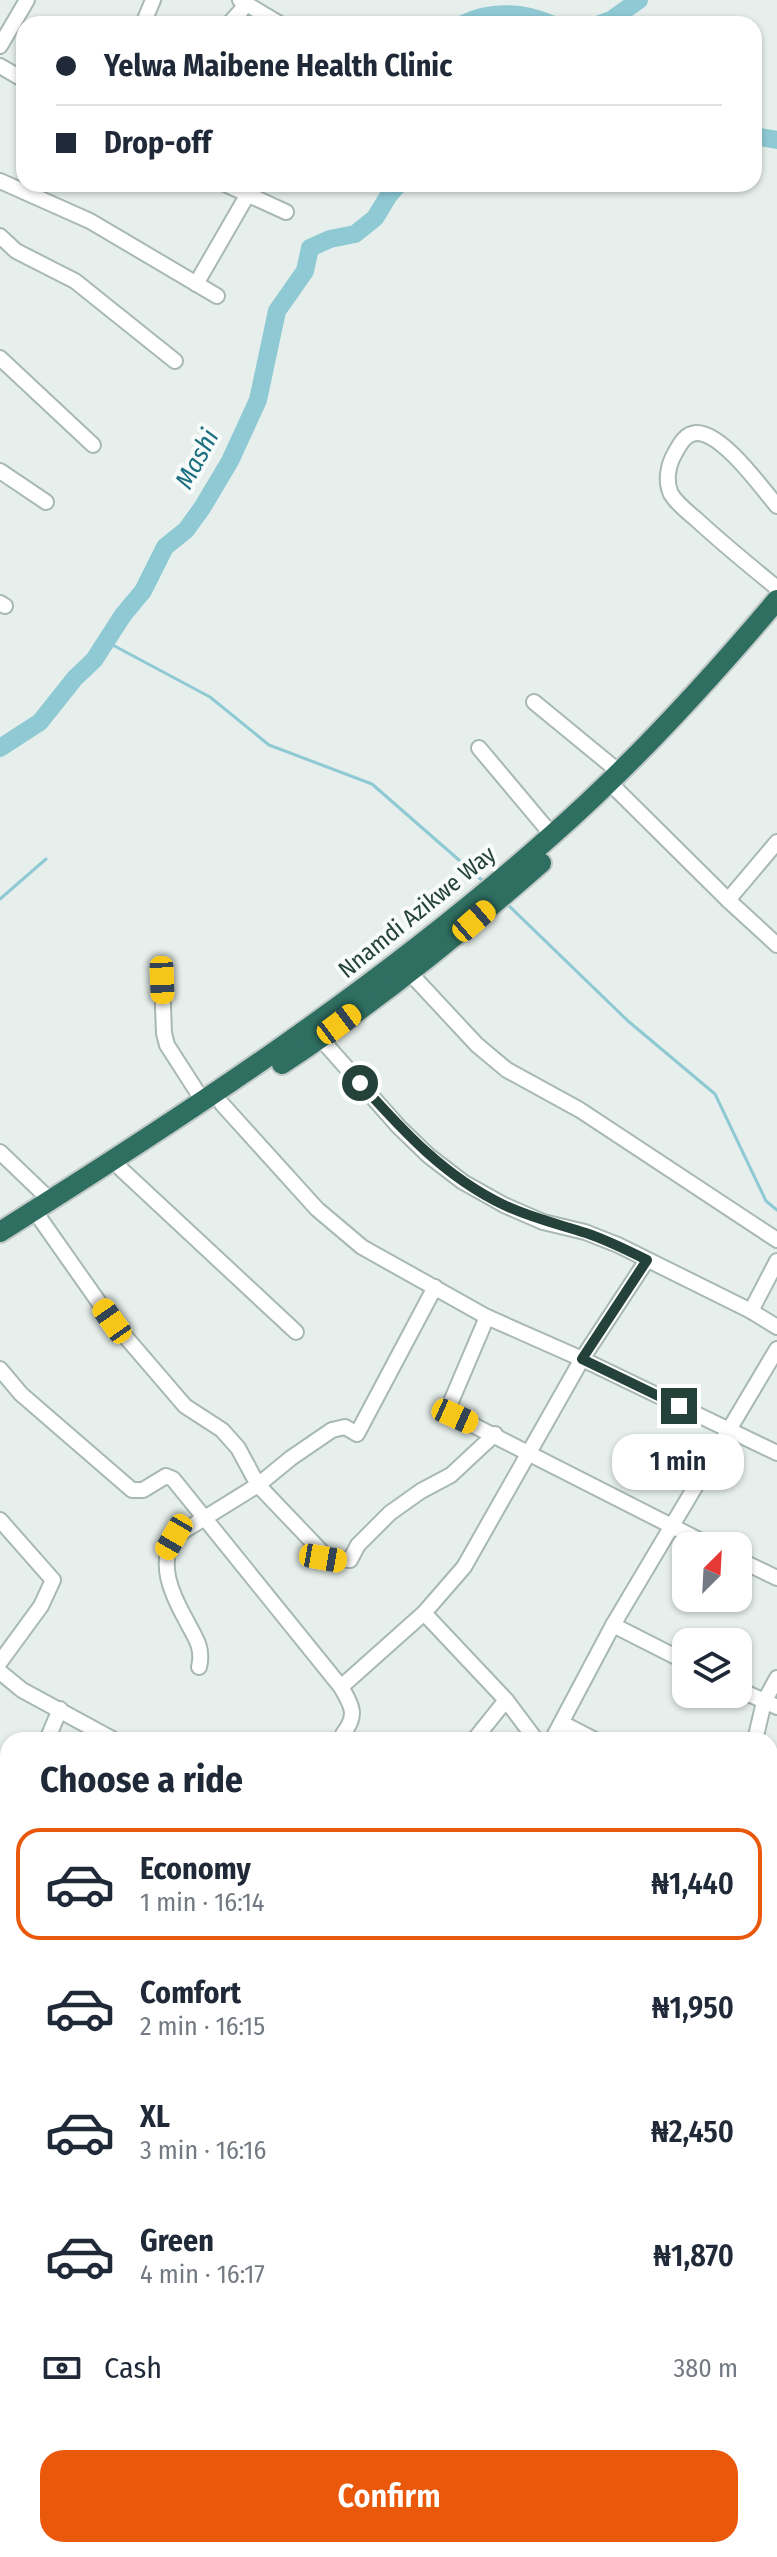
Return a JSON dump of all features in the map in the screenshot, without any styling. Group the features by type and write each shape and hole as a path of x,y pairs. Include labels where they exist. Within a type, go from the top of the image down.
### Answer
{"highway":[{"name":"Nnamdi Azikwe Way","path":"0,1232 321,1039 474,921 542,862 777,600"},
{"name":"Nnamdi Azikwe Way","path":"0,1247 121,1169 388,970 692,714 777,621"}],"street":[{"path":"243,2 267,16"},
{"path":"0,46 16,19"},
{"path":"25,192 90,221 217,296"},
{"path":"243,192 286,212"},
{"path":"196,284 248,194"},
{"path":"0,236 16,251 75,281 175,361"},
{"path":"0,358 93,445"},
{"path":"777,506 736,458 719,442 703,434 689,435 681,441 671,459 668,485 676,500 729,550 777,588"},
{"path":"0,471 46,502"},
{"path":"534,702 614,780 728,900 777,945"},
{"path":"479,748 552,835"},
{"path":"728,900 777,842"},
{"path":"409,972 477,1045 507,1070 580,1110 777,1240"},
{"path":"162,980 167,1045 213,1102 317,1209 362,1247 487,1317 777,1453"},
{"path":"321,1039 399,1127 429,1156 463,1182 543,1222 585,1232 647,1260 777,1327"},
{"path":"0,1152 50,1200"},
{"path":"121,1169 296,1332"},
{"path":"41,1220 112,1321 185,1406 222,1430 238,1448 258,1485 322,1552 323,1558 350,1560 358,1545 390,1513 451,1475 495,1434"},
{"path":"341,1687 424,1613 464,1567 582,1359 647,1260"},
{"path":"751,1311 777,1261"},
{"path":"199,1667 198,1638 186,1620 165,1568 166,1551 174,1537 258,1485 332,1430 345,1427 357,1434 435,1287"},
{"path":"487,1317 449,1410 455,1416 683,1532"},
{"path":"557,1732 613,1625 777,1349"},
{"path":"0,1369 21,1394 132,1490 143,1490 170,1476 341,1687 352,1711 348,1732"},
{"path":"0,1520 53,1580 41,1606 0,1662"},
{"path":"752,1566 777,1578"},
{"path":"424,1613 506,1700 530,1732"},
{"path":"613,1625 672,1655"},
{"path":"0,1672 22,1690 100,1732"},
{"path":"759,1732 771,1705 777,1678"},
{"path":"752,1696 771,1705"},
{"path":"480,1732 506,1700"},
{"path":"50,1732 60,1709"},
{"path":"562,1723 579,1732"}],"waterway":[{"path":"617,16 639,0"},
{"name":"Mashi","path":"484,16 522,16"},
{"path":"762,137 777,140"},
{"name":"Mashi","path":"0,748 40,722 75,678 94,660 123,615 143,591 165,547 186,530 202,508 230,461 258,400 277,311 305,271 310,248 330,239 355,234 375,218 392,192"},
{"path":"107,642 210,697 269,745 372,784 483,881"},
{"path":"0,899 46,859"},
{"path":"506,903 628,1021 715,1094 766,1201 777,1210"}],"route":[{"path":"360,1083 429,1156 463,1182 543,1222 585,1232 647,1260 582,1359 679,1406"}]}
